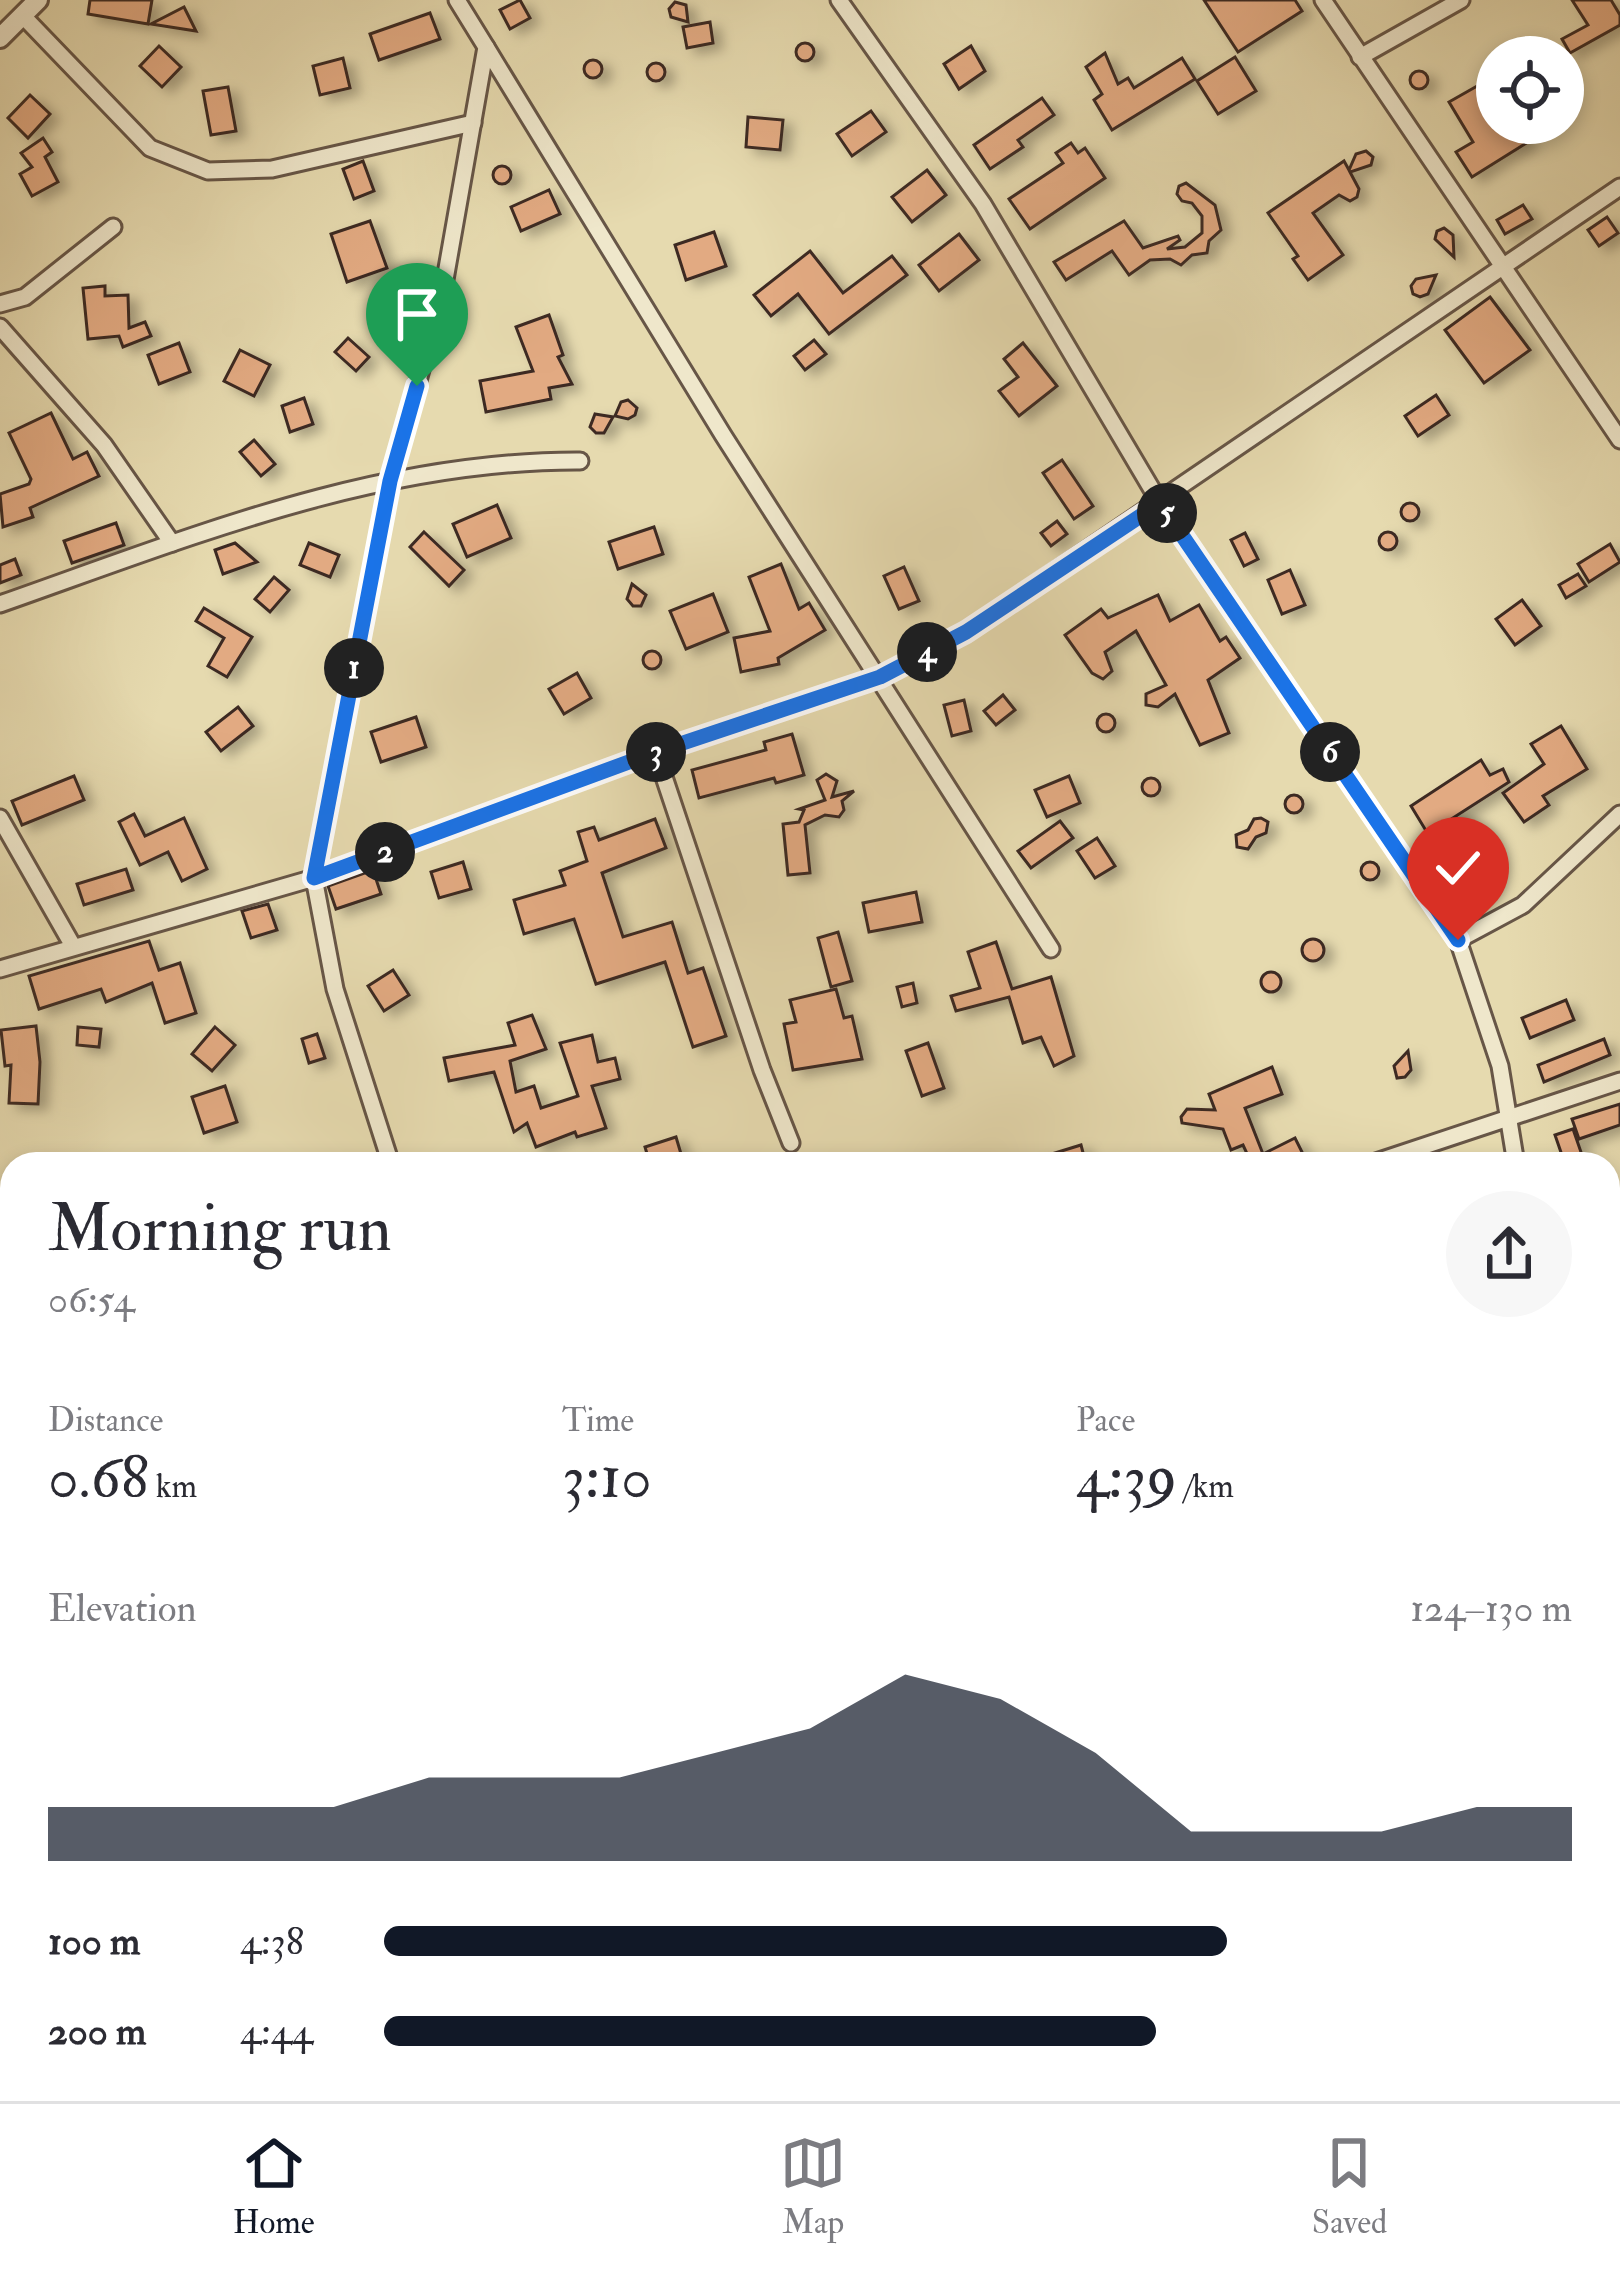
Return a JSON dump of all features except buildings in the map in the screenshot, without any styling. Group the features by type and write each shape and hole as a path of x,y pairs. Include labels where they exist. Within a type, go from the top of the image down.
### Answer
{"street":[{"path":"0,38 38,0"},
{"path":"457,0 723,435 1051,949"},
{"path":"839,0 983,204 1160,503 1458,940 1500,1066 1514,1152"},
{"path":"1323,0 1620,440"},
{"path":"1360,57 1461,0"},
{"path":"23,16 150,148 208,171 272,169 472,123"},
{"path":"387,1152 335,988 314,878 390,481 443,291 486,47"},
{"path":"0,969 314,878 656,752 880,677 966,632 1620,187"},
{"path":"0,304 25,298 113,227"},
{"path":"0,328 104,445 172,543"},
{"path":"0,604 261,512 390,481 512,461 580,461"},
{"path":"656,752 791,1143"},
{"path":"1458,940 1522,905 1620,814"},
{"path":"0,818 73,946"},
{"path":"1407,1152 1620,1082"}],"route":[{"path":"417,386 390,481 314,878 656,752 880,677 966,632 1160,503 1458,940"}]}
